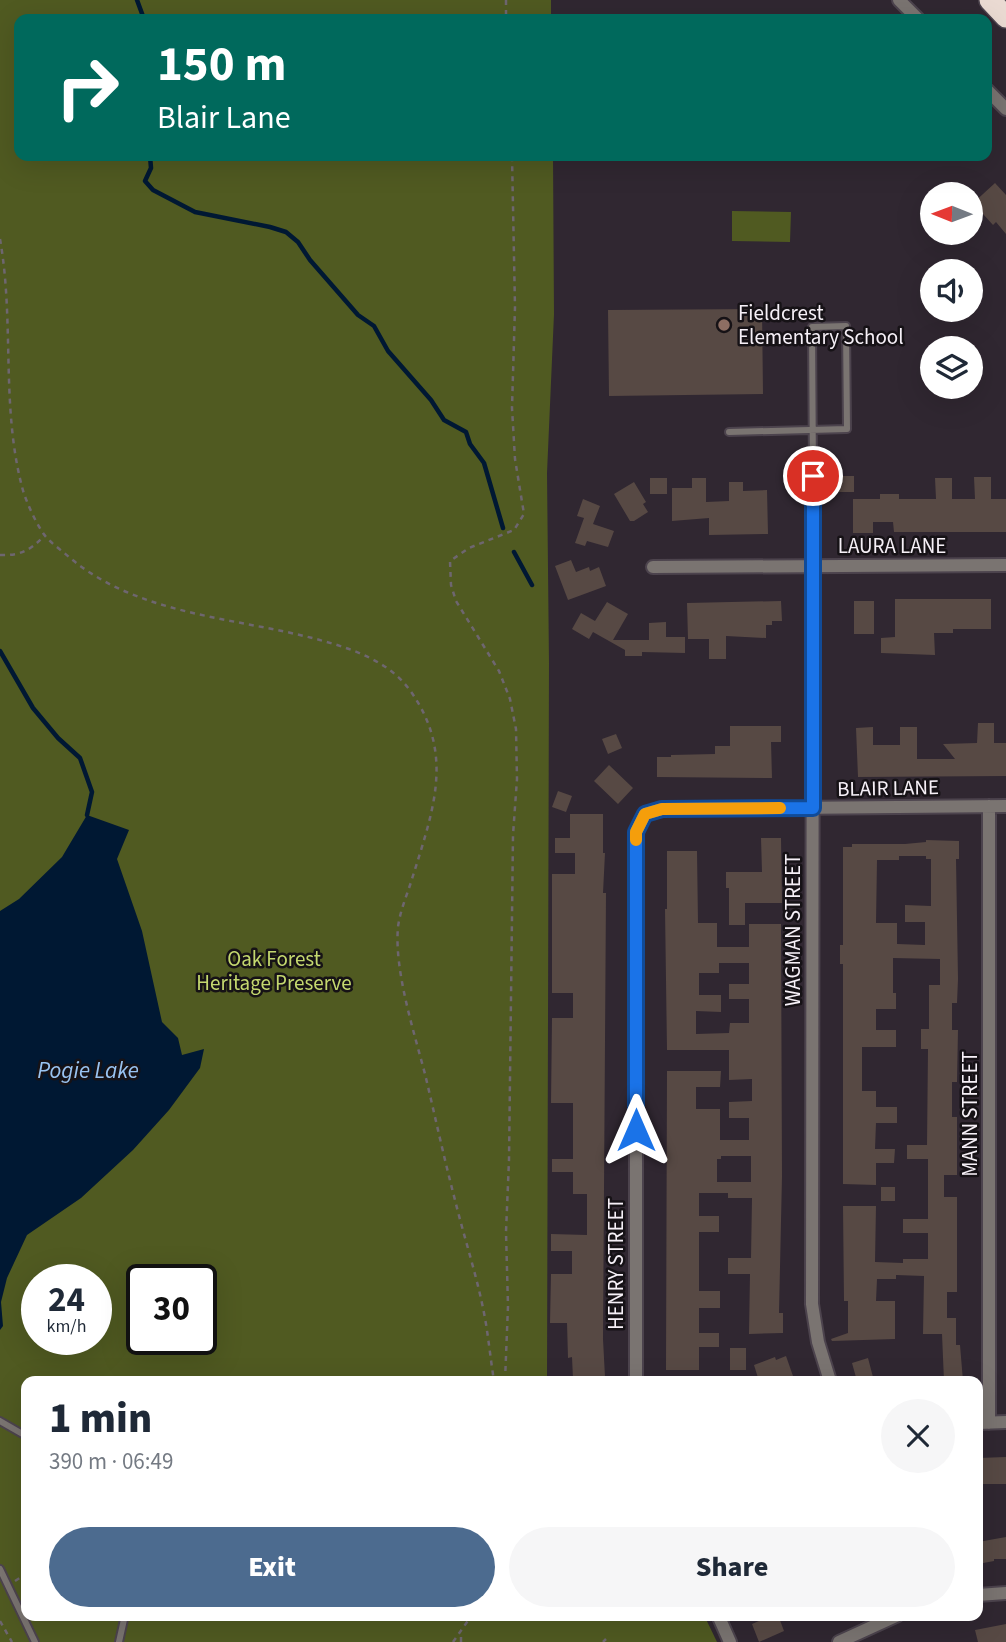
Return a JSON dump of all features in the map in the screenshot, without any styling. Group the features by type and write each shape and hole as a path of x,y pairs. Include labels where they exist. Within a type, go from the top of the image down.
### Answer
{"highway":[{"path":"990,0 1006,17"}],"street":[{"path":"899,0 913,14"},
{"path":"992,95 1006,109"},
{"name":"WAGMAN STREET","path":"813,476 812,1304 818,1342 828,1376"},
{"name":"LAURA LANE","path":"653,566 1006,565"},
{"name":"MANN STREET","path":"983,1423 989,806"},
{"name":"BLAIR LANE","path":"645,814 662,809 1006,806"},
{"name":"HENRY STREET","path":"636,1376 636,832 645,814"},
{"path":"983,1423 1006,1422"},
{"path":"983,1595 1006,1593"},
{"path":"721,1621 730,1642"},
{"path":"839,1642 885,1621"}],"lane":[{"path":"729,432 813,429 847,429 846,326 812,327 813,429 813,476"},
{"path":"0,1422 21,1433"},
{"path":"0,1569 21,1613"},
{"path":"25,1621 35,1642"},
{"path":"119,1642 124,1621"}],"path":[{"path":"505,1376 516,729 510,699 499,671 456,601 449,573 450,561 469,548 514,530 524,514 515,459 512,408 515,307 512,161"},
{"path":"0,239 5,276 5,364 12,445 16,470 25,497 44,536 85,571 137,596 176,609 301,635 355,651 383,665 398,677 408,688 427,720 438,754 438,774 428,824 398,928 399,956 411,1017 486,1321 493,1376"},
{"path":"0,555 22,554 44,536"},
{"path":"0,1620 12,1642"},
{"path":"453,1642 468,1621"},
{"path":"461,1632 461,1642"}],"green space":[{"name":"Oak Forest Heritage Preserve","path":"0,0 551,0 551,14 14,14 14,161 553,161 554,314 547,473 547,1376 21,1376 21,1621 707,1621 717,1642 0,1642"},
{"path":"732,211 791,212 790,242 732,241"}],"water":[{"name":"Pogie Lake","path":"87,815 129,830 117,859 142,931 162,1022 178,1038 182,1055 204,1049 200,1068 169,1110 133,1150 81,1198 27,1235 7,1278 1,1302 3,1326 0,1330 0,911 19,899 62,857"}],"building":[{"path":"995,183 1006,195 1006,234 996,222 993,225 984,215 984,193"},
{"name":"Fieldcrest Elementary School","path":"762,309 763,394 609,396 608,310"},
{"path":"837,476 854,476 854,492 838,492"},
{"path":"974,477 991,477 991,499 1006,499 1006,532 894,532 893,522 873,522 873,533 853,533 853,499 880,499 880,494 899,494 899,499 936,499 935,478 952,478 952,499 975,499"},
{"path":"650,478 667,478 667,494 650,494"},
{"path":"692,478 706,478 706,502 729,501 729,482 743,482 743,491 767,490 768,534 709,535 709,518 672,521 672,488 692,488"},
{"path":"634,482 646,502 643,504 648,512 630,521 614,494"},
{"path":"583,499 600,506 593,524 614,531 608,547 587,541 585,546 575,543 584,518 577,516"},
{"path":"571,560 576,572 589,567 590,571 599,567 606,586 568,600 555,566"},
{"path":"895,599 991,599 991,629 953,629 953,633 934,633 935,655 881,653 881,638 895,637"},
{"path":"781,601 782,621 772,621 772,625 766,625 766,638 726,636 726,659 709,659 709,639 688,639 687,603"},
{"path":"854,601 874,601 874,634 854,634"},
{"path":"607,602 628,614 613,640 649,640 649,623 666,622 666,637 685,637 685,653 642,652 642,656 625,656 625,650 593,632 589,639 572,629 581,613 595,621"},
{"path":"978,723 994,723 994,743 1006,743 1006,776 858,777 856,728 873,727 873,745 900,745 900,727 917,727 917,759 955,759 943,744 977,743"},
{"path":"730,726 781,726 781,742 771,742 772,778 657,777 657,757 715,754 715,746 730,746"},
{"path":"616,734 622,748 608,754 602,739"},
{"path":"609,765 633,788 618,804 594,781"},
{"path":"558,791 572,796 566,812 552,807"},
{"path":"570,814 603,814 603,893 606,893 605,1376 573,1376 572,1357 568,1358 567,1323 550,1323 551,1274 572,1274 572,1251 551,1251 551,1234 587,1235 587,1194 573,1194 573,1172 552,1172 552,1159 573,1159 573,1103 551,1103 552,1018 573,1018 573,993 552,993 552,874 575,874 575,853 555,853 555,838 570,838"},
{"path":"761,838 781,838 782,903 745,903 745,925 729,925 726,872 762,872"},
{"path":"926,840 959,841 959,859 956,859 957,1003 952,1003 952,1030 958,1030 957,1082 952,1082 952,1117 957,1117 957,1175 944,1175 944,1197 957,1197 957,1292 947,1292 947,1318 956,1318 956,1345 960,1345 963,1376 944,1376 942,1334 923,1334 924,1276 896,1275 896,1279 877,1279 876,1301 895,1301 895,1339 831,1339 848,1333 848,1301 844,1301 843,1206 876,1206 875,1262 903,1263 903,1259 928,1259 928,1233 903,1233 903,1219 928,1219 928,1159 907,1159 907,1145 927,1145 928,1049 921,1049 921,1029 929,1029 929,985 940,985 940,959 893,958 896,1009 876,1009 876,1030 896,1030 896,1047 862,1047 862,1091 876,1091 876,1107 897,1107 897,1123 876,1123 875,1149 895,1149 894,1163 876,1163 876,1185 843,1184 843,964 840,964 840,945 843,945 843,847 852,847 852,844 905,844","holes":["899,856 926,856 926,859 931,859 931,906 905,905 905,922 925,922 925,945 897,944 897,923 876,923 877,860 899,860"]},
{"path":"667,851 697,851 698,923 717,923 717,947 749,947 749,924 781,924 782,1176 779,1313 783,1313 783,1333 749,1334 750,1274 728,1274 728,1258 751,1258 752,1198 728,1198 728,1193 699,1193 699,1216 719,1216 719,1232 699,1232 699,1291 720,1291 720,1308 699,1308 699,1333 719,1333 719,1347 699,1347 699,1370 666,1370 667,1071 721,1071 720,1087 696,1087 696,1109 720,1109 720,1140 749,1140 749,1118 729,1118 729,1102 752,1101 752,1079 729,1080 729,1050 667,1050","holes":["719,963 749,963 749,984 729,984 729,999 749,999 749,1023 730,1023 729,1033 696,1034 696,1011 721,1012 721,995 699,995 699,973 719,973","721,1156 751,1156 751,1182 717,1182 717,1159 721,1159"]},
{"path":"881,1187 895,1187 895,1201 881,1201"},
{"path":"730,1348 746,1348 746,1370 730,1370"},
{"path":"786,1356 793,1376 757,1376 754,1365 775,1357 776,1360"},
{"path":"868,1358 873,1376 856,1376 852,1363"},
{"path":"1006,1457 1006,1484 983,1484 983,1458"},
{"path":"1006,1537 1006,1559 983,1563 983,1541"},
{"path":"759,1621 780,1621 784,1631 759,1642 752,1624"},
{"path":"1006,1624 1006,1642 978,1642 975,1630"}],"waterway":[{"path":"137,0 142,14"},
{"path":"150,161 151,168 145,181 153,190 195,212 270,227 286,232 298,242 310,260 358,315 374,326 388,351 431,400 444,420 466,432 470,444 484,463 503,528"},
{"path":"514,552 532,585"},
{"path":"0,651 33,708 58,738 80,758 92,792 87,815"}],"slow traffic":[{"path":"636,840 636,832 645,814 662,809 780,808"}],"place":[{"name":"Fieldcrest Elementary School","path":"724,325"}],"route":[{"path":"636,1130 636,832 645,814 662,809 813,808 813,476"}]}
